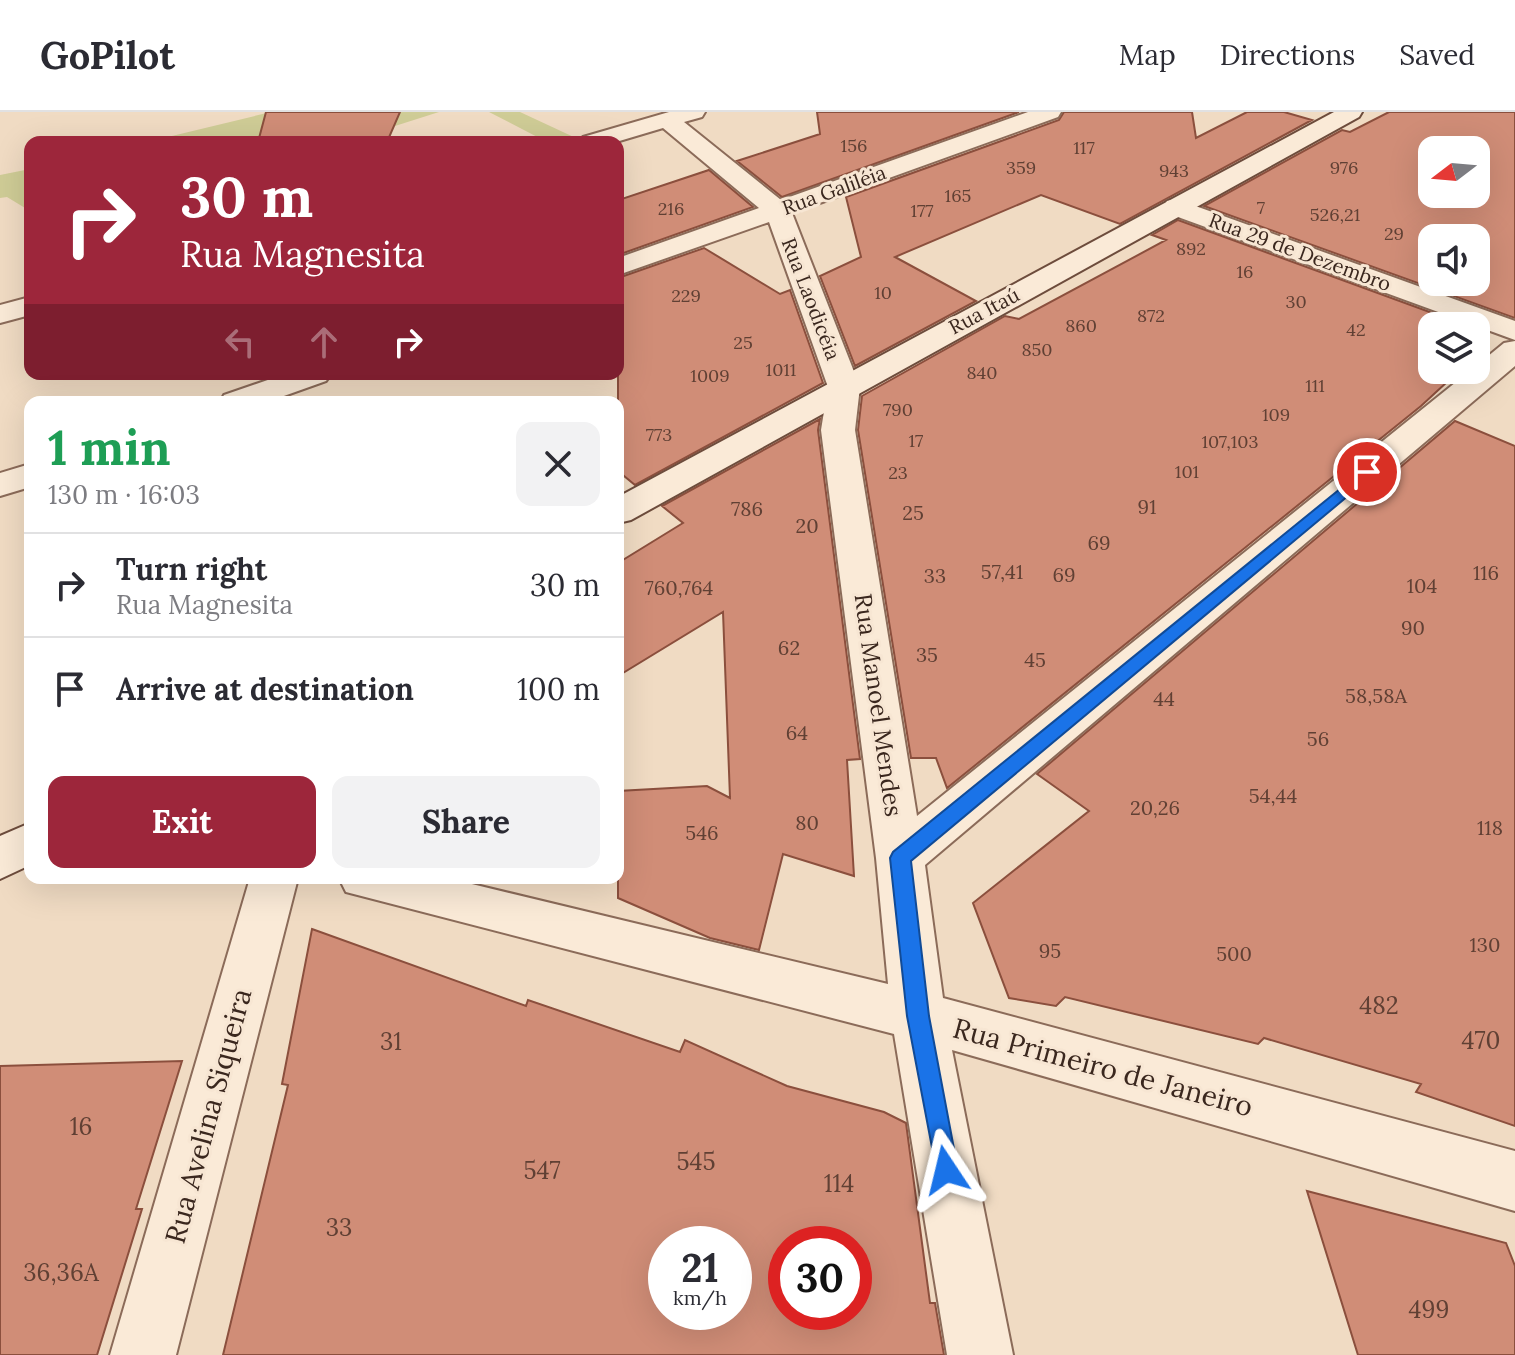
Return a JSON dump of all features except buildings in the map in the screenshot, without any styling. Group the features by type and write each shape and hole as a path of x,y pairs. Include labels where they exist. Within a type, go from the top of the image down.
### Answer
{"street":[{"path":"612,136 694,112"},
{"name":"Rua Galiléia","path":"624,265 1050,112"},
{"name":"Rua Itaú","path":"624,509 1351,112"},
{"name":"Rua Laodicéia","path":"667,120 778,210 844,387"},
{"name":"Rua 29 de Dezembro","path":"1176,207 1515,331"},
{"path":"0,314 24,308"},
{"path":"900,858 1515,350"},
{"path":"253,396 298,380"},
{"name":"Rua Manoel Mendes","path":"844,387 838,430 900,858 918,1016 980,1355"},
{"path":"0,485 24,477"},
{"path":"0,859 24,845"},
{"name":"Rua Avelina Siqueira","path":"143,1355 272,884"},
{"name":"Rua Primeiro de Janeiro","path":"387,884 918,1016 1515,1181"}],"shaded area":[{"path":"271,112 439,112 373,133 382,136 172,136"},
{"path":"489,112 520,112 572,136 535,136"},
{"path":"24,170 24,207 7,197 0,198 0,175"}],"route":[{"path":"946,1170 918,1016 900,858 1367,472"}]}
